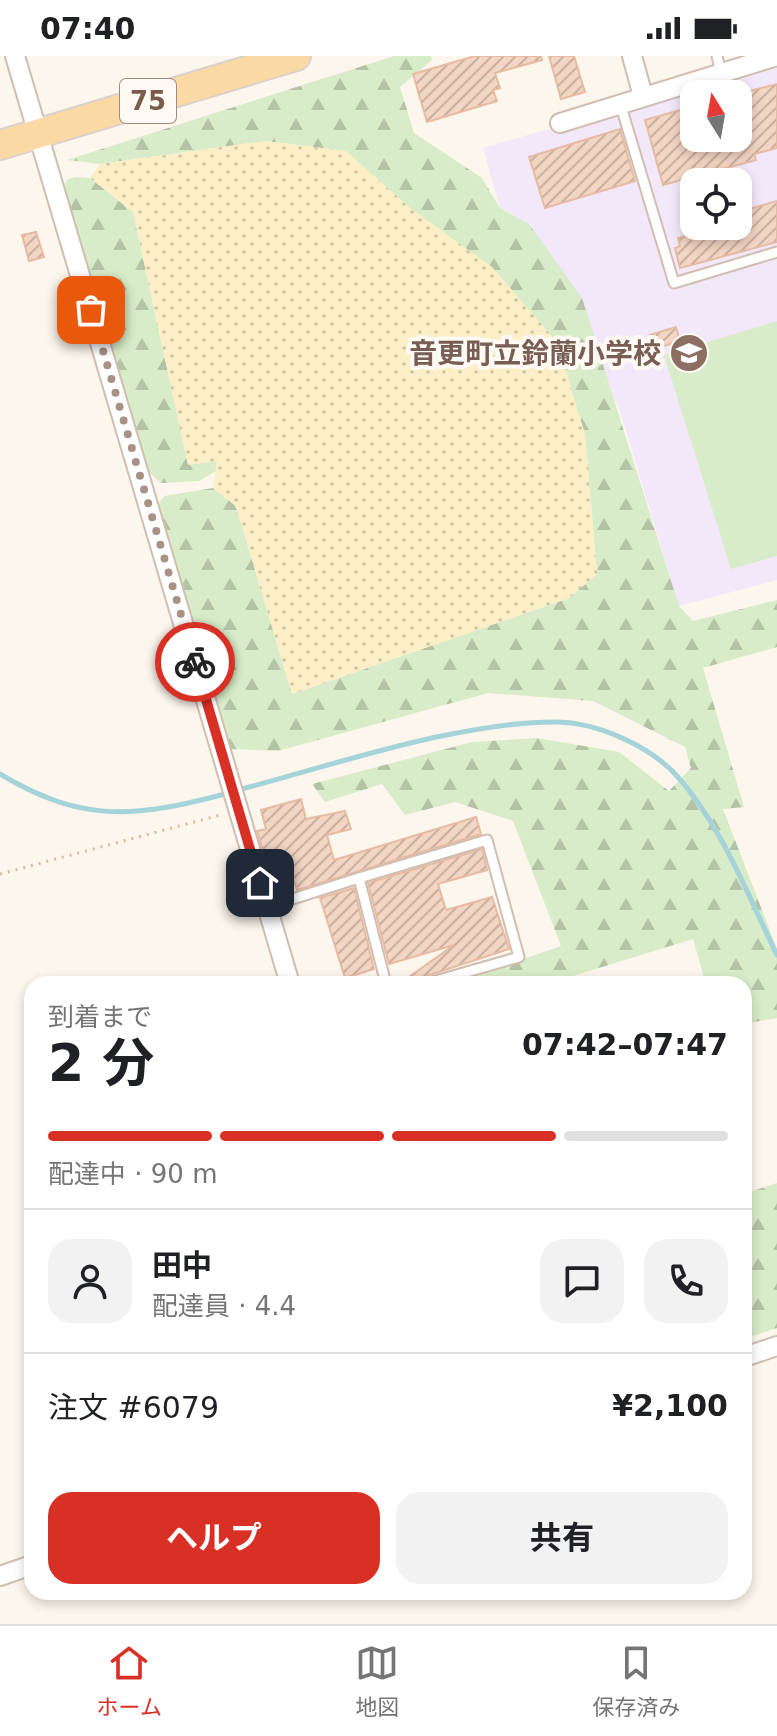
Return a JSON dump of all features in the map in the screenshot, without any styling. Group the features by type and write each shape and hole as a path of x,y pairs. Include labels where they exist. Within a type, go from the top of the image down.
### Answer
{"main road":[{"name":"75","path":"0,145 296,56"}],"street":[{"path":"15,56 288,976"},
{"path":"632,56 643,96"},
{"path":"560,123 643,96 719,64 770,57"},
{"path":"752,1354 777,1346"},
{"path":"0,1576 24,1568"}],"lane":[{"path":"620,103 674,283 777,252"},
{"path":"267,907 487,840 519,957 453,976"},
{"path":"359,878 384,976"}],"path":[{"path":"0,874 238,808"}],"shaded area":[{"name":"音更町立鈴蘭小学校","path":"777,62 777,580 679,606 619,408 529,224 500,208 483,148 680,90 680,152 752,152 752,80 715,80"}],"green space":[{"path":"394,56 431,56 432,60 400,87 414,133 482,178 500,208 529,224 582,298 679,606 693,621 777,600 777,647 703,668 744,807 723,809 777,949 777,1018 752,1023 752,976 704,976 693,939 573,976 475,976 561,946 513,821 455,802 405,815 382,784 325,802 312,784 472,742 537,738 619,752 669,791 691,768 685,747 593,701 488,693 278,751 229,749 157,505 165,496 213,488 236,506 292,694 569,598 597,574 585,434 410,208 345,151 265,141 100,164 67,160"},
{"path":"90,178 133,212 188,464 217,461 216,471 199,481 161,483 144,468 63,186 68,179"},
{"path":"777,321 777,556 731,569 664,355"},
{"path":"777,1183 777,1328 752,1336 752,1191"}],"sand":[{"path":"265,141 346,151 410,208 492,267 557,342 585,434 597,574 569,598 292,694 236,506 213,488 217,461 188,465 133,212 90,178 100,164"}],"building":[{"path":"475,56 541,56 542,60 495,73 500,88 493,90 497,101 427,122 413,74"},
{"path":"549,56 574,56 585,92 561,99"},
{"path":"777,84 777,148 754,154 756,160 726,168 680,168 680,180 663,185 645,120 680,110 680,152 752,152 752,90"},
{"path":"620,129 635,181 545,208 529,157"},
{"path":"777,201 777,242 680,268 675,248 680,246 678,238 752,240 752,208"},
{"path":"36,232 44,257 29,261 22,235"},
{"path":"676,327 680,341 654,349 650,335"},
{"path":"301,799 306,819 345,811 351,829 327,835 334,860 476,817 481,834 297,890 287,859 272,863 269,853 264,854 257,831 266,829 261,810"},
{"path":"482,849 487,870 438,884 446,910 492,897 509,949 426,976 410,976 454,945 389,964 368,883"},
{"path":"354,888 374,969 344,976 320,898"}],"waterway":[{"path":"238,790 439,736 520,724 558,722 590,727 638,746 677,776 721,839 777,955"},
{"path":"0,774 59,802 112,812 166,807 229,793"}],"way so far":[{"path":"91,310 195,662"}],"place":[{"name":"音更町立鈴蘭小学校","path":"689,353"}],"route":[{"path":"195,662 260,883"}]}
